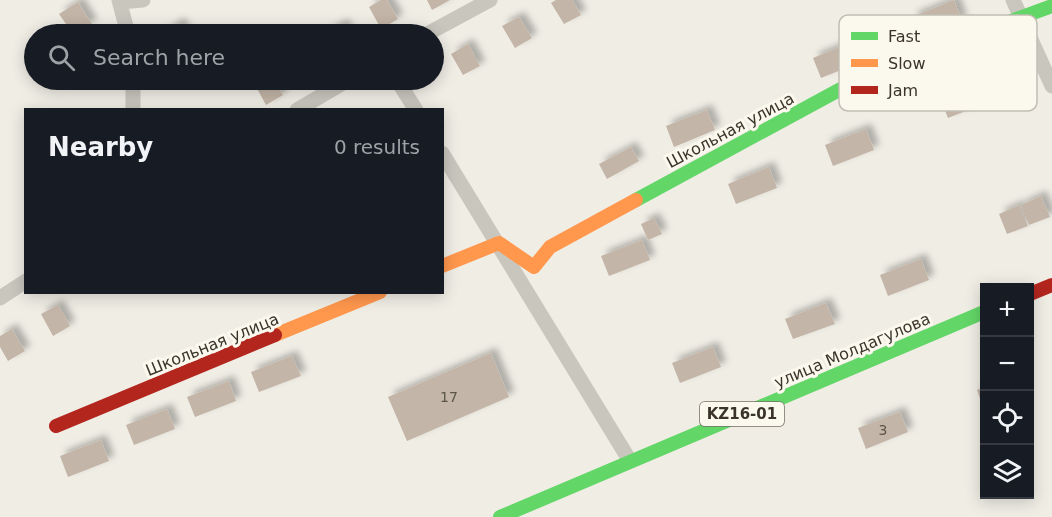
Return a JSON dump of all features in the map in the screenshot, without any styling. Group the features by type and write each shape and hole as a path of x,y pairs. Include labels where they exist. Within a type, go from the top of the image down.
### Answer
{"street":[{"path":"125,24 119,1 142,0"},
{"path":"444,25 490,0"},
{"path":"1013,0 1020,15"},
{"name":"Школьная улица","path":"1030,15 1052,6"},
{"path":"1037,52 1052,86"},
{"path":"133,90 133,108"},
{"path":"300,108 331,90"},
{"path":"403,90 415,108"},
{"name":"Школьная улица","path":"499,243 534,267 549,247 839,90"},
{"path":"444,156 630,461"},
{"path":"444,266 499,243"},
{"path":"0,298 24,282"},
{"path":"1034,292 1052,285"},
{"name":"Школьная улица","path":"56,426 375,294"},
{"name":"улица Молдагулова","path":"500,517 980,314"}],"building":[{"path":"381,0 387,0 398,19 390,24 378,24 369,7"},
{"path":"427,0 450,0 432,10"},
{"path":"556,0 572,0 581,15 564,24 551,3"},
{"path":"954,0 960,15 917,15"},
{"path":"78,2 92,24 66,24 59,14"},
{"path":"519,17 532,38 515,48 502,26"},
{"path":"468,44 480,66 463,75 451,54"},
{"path":"839,47 839,71 821,78 813,58"},
{"path":"258,90 280,90 283,95 266,105"},
{"path":"707,110 715,130 674,147 666,126"},
{"path":"945,111 966,111 948,118"},
{"path":"866,129 874,150 833,166 825,145"},
{"path":"631,147 639,161 607,179 599,164"},
{"path":"769,167 777,188 736,204 728,184"},
{"path":"1041,196 1050,217 1029,225 1021,205"},
{"path":"1019,205 1028,226 1007,234 999,214"},
{"path":"654,218 662,234 648,240 641,224"},
{"path":"642,240 650,260 609,276 601,256"},
{"path":"921,259 929,280 888,296 880,275"},
{"path":"826,303 835,324 793,339 785,319"},
{"path":"58,305 70,326 53,336 41,314"},
{"path":"12,329 25,351 8,361 0,347 0,336"},
{"path":"713,347 721,367 680,383 672,363"},
{"path":"491,353 509,397 407,441 388,397"},
{"path":"292,356 301,376 259,392 251,372"},
{"path":"229,381 236,401 195,417 187,397"},
{"path":"167,409 175,429 134,445 126,425"},
{"path":"900,412 908,432 866,449 858,428"},
{"path":"101,440 109,461 68,477 60,456"}],"traffic: fast":[{"path":"1027,15 1052,6"},
{"path":"636,200 839,90"},
{"path":"500,517 980,314"}],"traffic: slow":[{"path":"444,265 499,243 534,267 550,247 636,200"},
{"path":"275,335 375,294"}],"traffic: jam":[{"path":"1034,292 1052,285"},
{"path":"56,426 275,335"}]}
